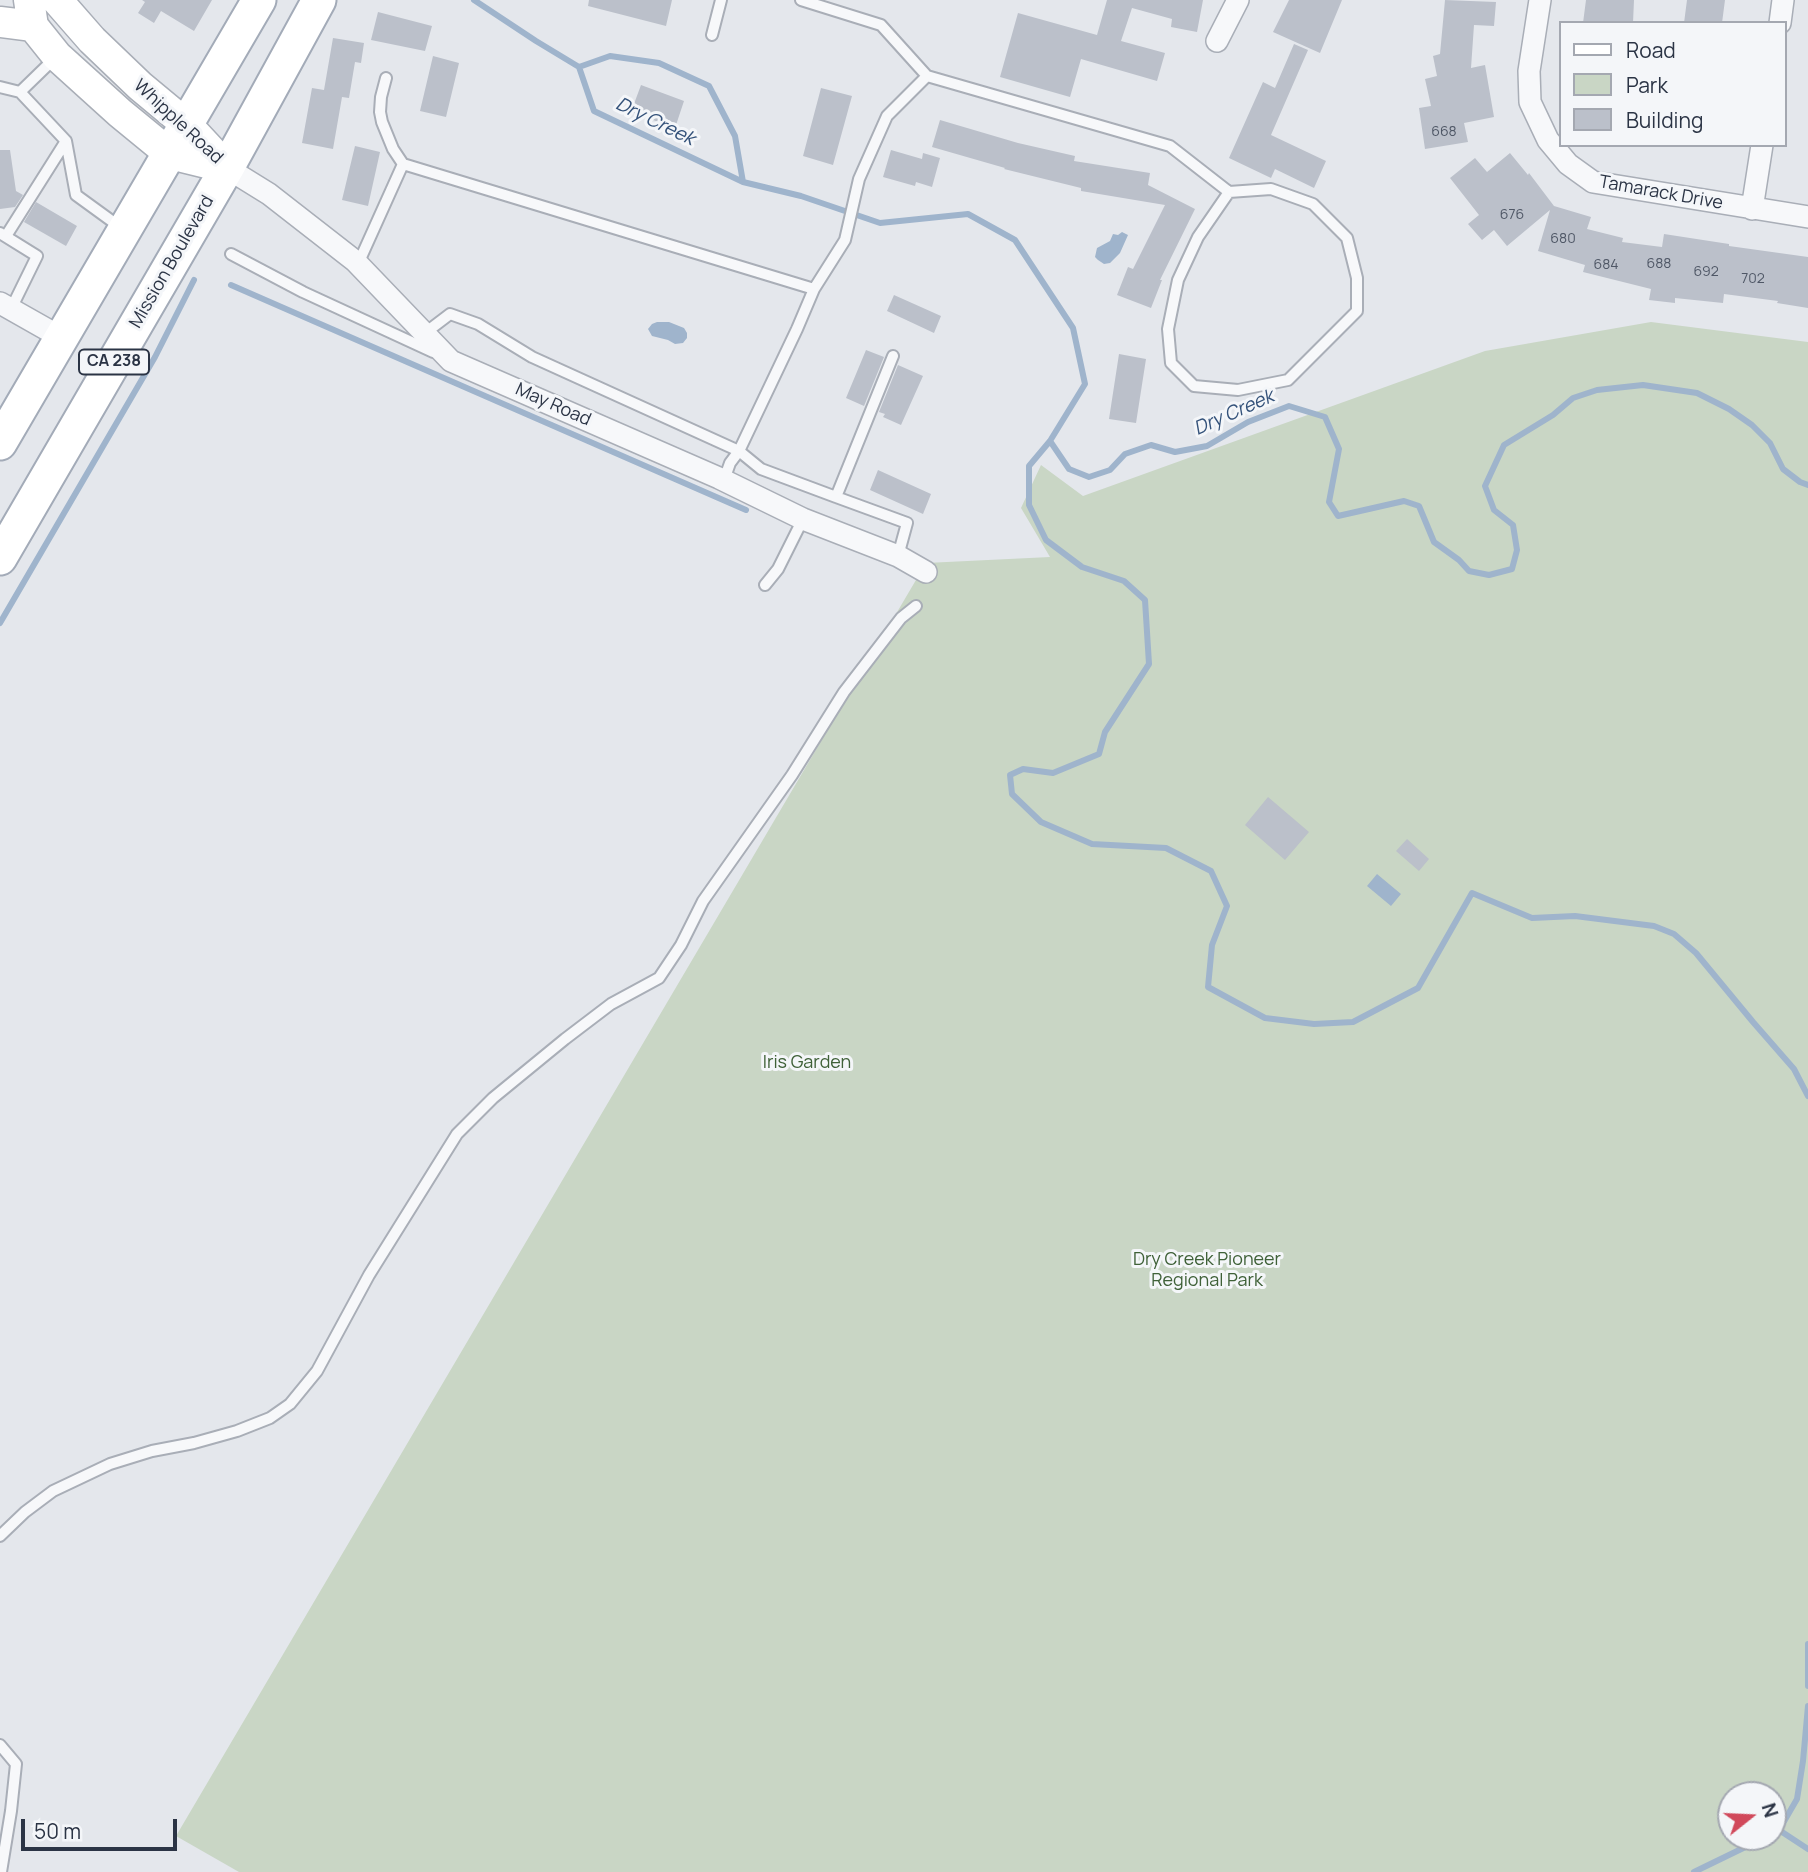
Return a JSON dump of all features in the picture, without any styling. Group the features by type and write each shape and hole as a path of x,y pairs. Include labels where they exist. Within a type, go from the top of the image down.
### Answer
{"main road":[{"name":"Whipple Road","path":"57,0 92,40 140,86 187,125 227,167"},
{"name":"CA 238","path":"0,443 259,0"},
{"name":"Mission Boulevard","path":"0,558 227,167 319,0"},
{"name":"Whipple Road","path":"31,13 57,56 170,154 227,167"},
{"path":"0,22 31,13"}],"street":[{"path":"1217,41 1238,0"},
{"name":"Tamarack Drive","path":"1540,0 1529,71 1530,102 1548,140 1568,164 1593,182 1808,217"},
{"path":"1780,21 1783,0"},
{"path":"1752,209 1762,147"},
{"name":"May Road","path":"227,167 269,194 358,264 451,360 724,480 803,519 898,556 926,572"},
{"path":"6,306 62,338"}],"lane":[{"path":"712,35 721,0"},
{"path":"801,0 881,25 927,76 1170,146 1228,192 1271,189 1312,204 1347,238 1357,278 1357,311 1288,380 1238,390 1194,386 1171,363 1168,329 1178,280 1198,237 1228,192"},
{"path":"20,92 57,56"},
{"path":"724,480 814,289 845,240 859,179 887,116 927,76"},
{"path":"386,78 380,112 393,149 403,164 814,289"},
{"path":"0,88 20,92 66,141 76,195 125,230"},
{"path":"6,306 37,256 3,235 66,141"},
{"path":"358,264 403,164"},
{"path":"231,254 303,292 451,360"},
{"path":"425,333 450,314 478,324 532,357 739,451 761,469 907,523 898,556"},
{"path":"836,497 893,356"},
{"path":"765,585 778,569 803,519"},
{"path":"0,1536 25,1512 53,1491 110,1464 237,1431 270,1418 290,1404 317,1371 369,1275 457,1135 493,1098 565,1039 611,1004 659,978 681,945 703,901 792,775 844,692 901,618 916,606"},
{"path":"0,1745 16,1764 1,1872"}],"green space":[{"name":"Dry Creek Pioneer Regional Park","path":"1651,322 1808,342 1808,1872 239,1872 176,1836 926,563 1050,557 1021,508 1041,465 1083,496 1485,351"}],"water":[{"path":"1122,232 1128,235 1120,253 1110,263 1104,264 1098,260 1095,257 1097,248 1110,241 1113,234"},
{"path":"657,322 669,322 684,328 687,338 683,343 675,344 652,336 648,329"},
{"path":"1377,874 1401,894 1391,906 1367,886"}],"building":[{"path":"142,0 212,0 194,31 161,11 154,23 138,13 145,2"},
{"path":"589,0 672,0 666,26 588,6"},
{"path":"1107,0 1203,0 1197,32 1171,27 1172,19 1132,8 1121,41 1165,53 1157,81 1081,59 1070,97 1000,77 1018,13 1097,35"},
{"path":"1289,0 1342,0 1320,53 1273,32"},
{"path":"1445,0 1496,2 1494,26 1474,25 1471,68 1485,65 1494,117 1464,123 1468,142 1425,149 1419,108 1431,106 1425,79 1437,76 1433,56 1440,54"},
{"path":"1586,0 1634,0 1633,21 1583,21"},
{"path":"1687,0 1725,0 1722,21 1684,21"},
{"path":"378,12 432,26 425,51 371,40"},
{"path":"333,38 364,43 361,63 355,62 349,98 342,97 333,149 302,143 312,88 324,90"},
{"path":"1294,44 1308,50 1271,135 1326,161 1314,188 1275,169 1271,178 1229,158 1263,82 1275,88"},
{"path":"433,56 459,63 446,117 420,111"},
{"path":"641,85 684,101 675,128 631,112"},
{"path":"821,88 852,96 833,165 803,156"},
{"path":"940,120 1018,143 1075,156 1074,161 1150,173 1148,185 1195,209 1160,280 1151,308 1117,295 1128,267 1133,269 1165,205 1081,191 1081,188 1004,169 932,147"},
{"path":"355,146 380,152 368,206 342,200"},
{"path":"0,150 10,150 16,191 23,195 15,207 0,209"},
{"path":"891,150 922,159 923,153 940,158 932,187 916,182 915,186 883,177"},
{"path":"1510,153 1554,206 1591,217 1587,229 1623,238 1622,242 1662,247 1664,234 1808,257 1808,308 1724,294 1723,303 1675,298 1675,303 1649,300 1651,289 1583,272 1585,265 1538,251 1550,210 1507,246 1494,230 1482,240 1468,224 1479,215 1450,178 1475,158 1487,172"},
{"path":"36,202 77,226 66,246 24,222"},
{"path":"894,295 941,316 934,333 887,311"},
{"path":"866,350 884,357 864,406 846,398"},
{"path":"1119,354 1146,359 1136,423 1109,419"},
{"path":"898,365 923,376 901,425 883,417 885,414 879,412"},
{"path":"878,470 931,494 923,514 870,490"},
{"path":"1268,797 1309,832 1285,860 1245,825"},
{"path":"1407,839 1429,859 1419,871 1396,851"}],"waterway":[{"path":"474,0 579,67 594,111 743,182 801,196 880,223 968,214 1015,240 1073,328 1085,384 1050,441 1029,466 1029,505 1046,540 1082,567 1124,581 1145,600 1149,664 1105,732 1099,754 1053,773 1023,769 1010,775 1012,794 1041,822 1092,844 1166,848 1211,871 1227,906 1212,945 1208,987 1265,1018 1314,1024 1353,1022 1418,988 1472,893 1532,918 1575,916 1654,926 1674,934 1696,953 1794,1069 1808,1096"},
{"name":"Dry Creek","path":"579,67 610,56 659,63 709,86 735,136 743,182"},
{"path":"0,623 155,357 194,280"},
{"path":"231,285 746,510"},
{"name":"Dry Creek","path":"1050,441 1069,469 1089,477 1110,470 1125,454 1151,445 1175,452 1207,446 1248,422 1289,406 1325,417 1339,449 1329,502 1338,516 1404,501 1419,506 1434,542 1469,571 1489,575 1512,569 1517,550 1513,525 1494,510 1485,486 1504,445 1553,415 1573,398 1597,390 1643,385 1697,393 1729,409 1752,425 1770,443 1783,469 1808,485"},
{"path":"1808,1644 1808,1686"},
{"path":"1787,1816 1797,1799 1808,1706"},
{"path":"1787,1835 1808,1849"},
{"path":"1694,1872 1737,1851"}],"park label":[{"name":"Iris Garden","path":"807,1063"}]}
